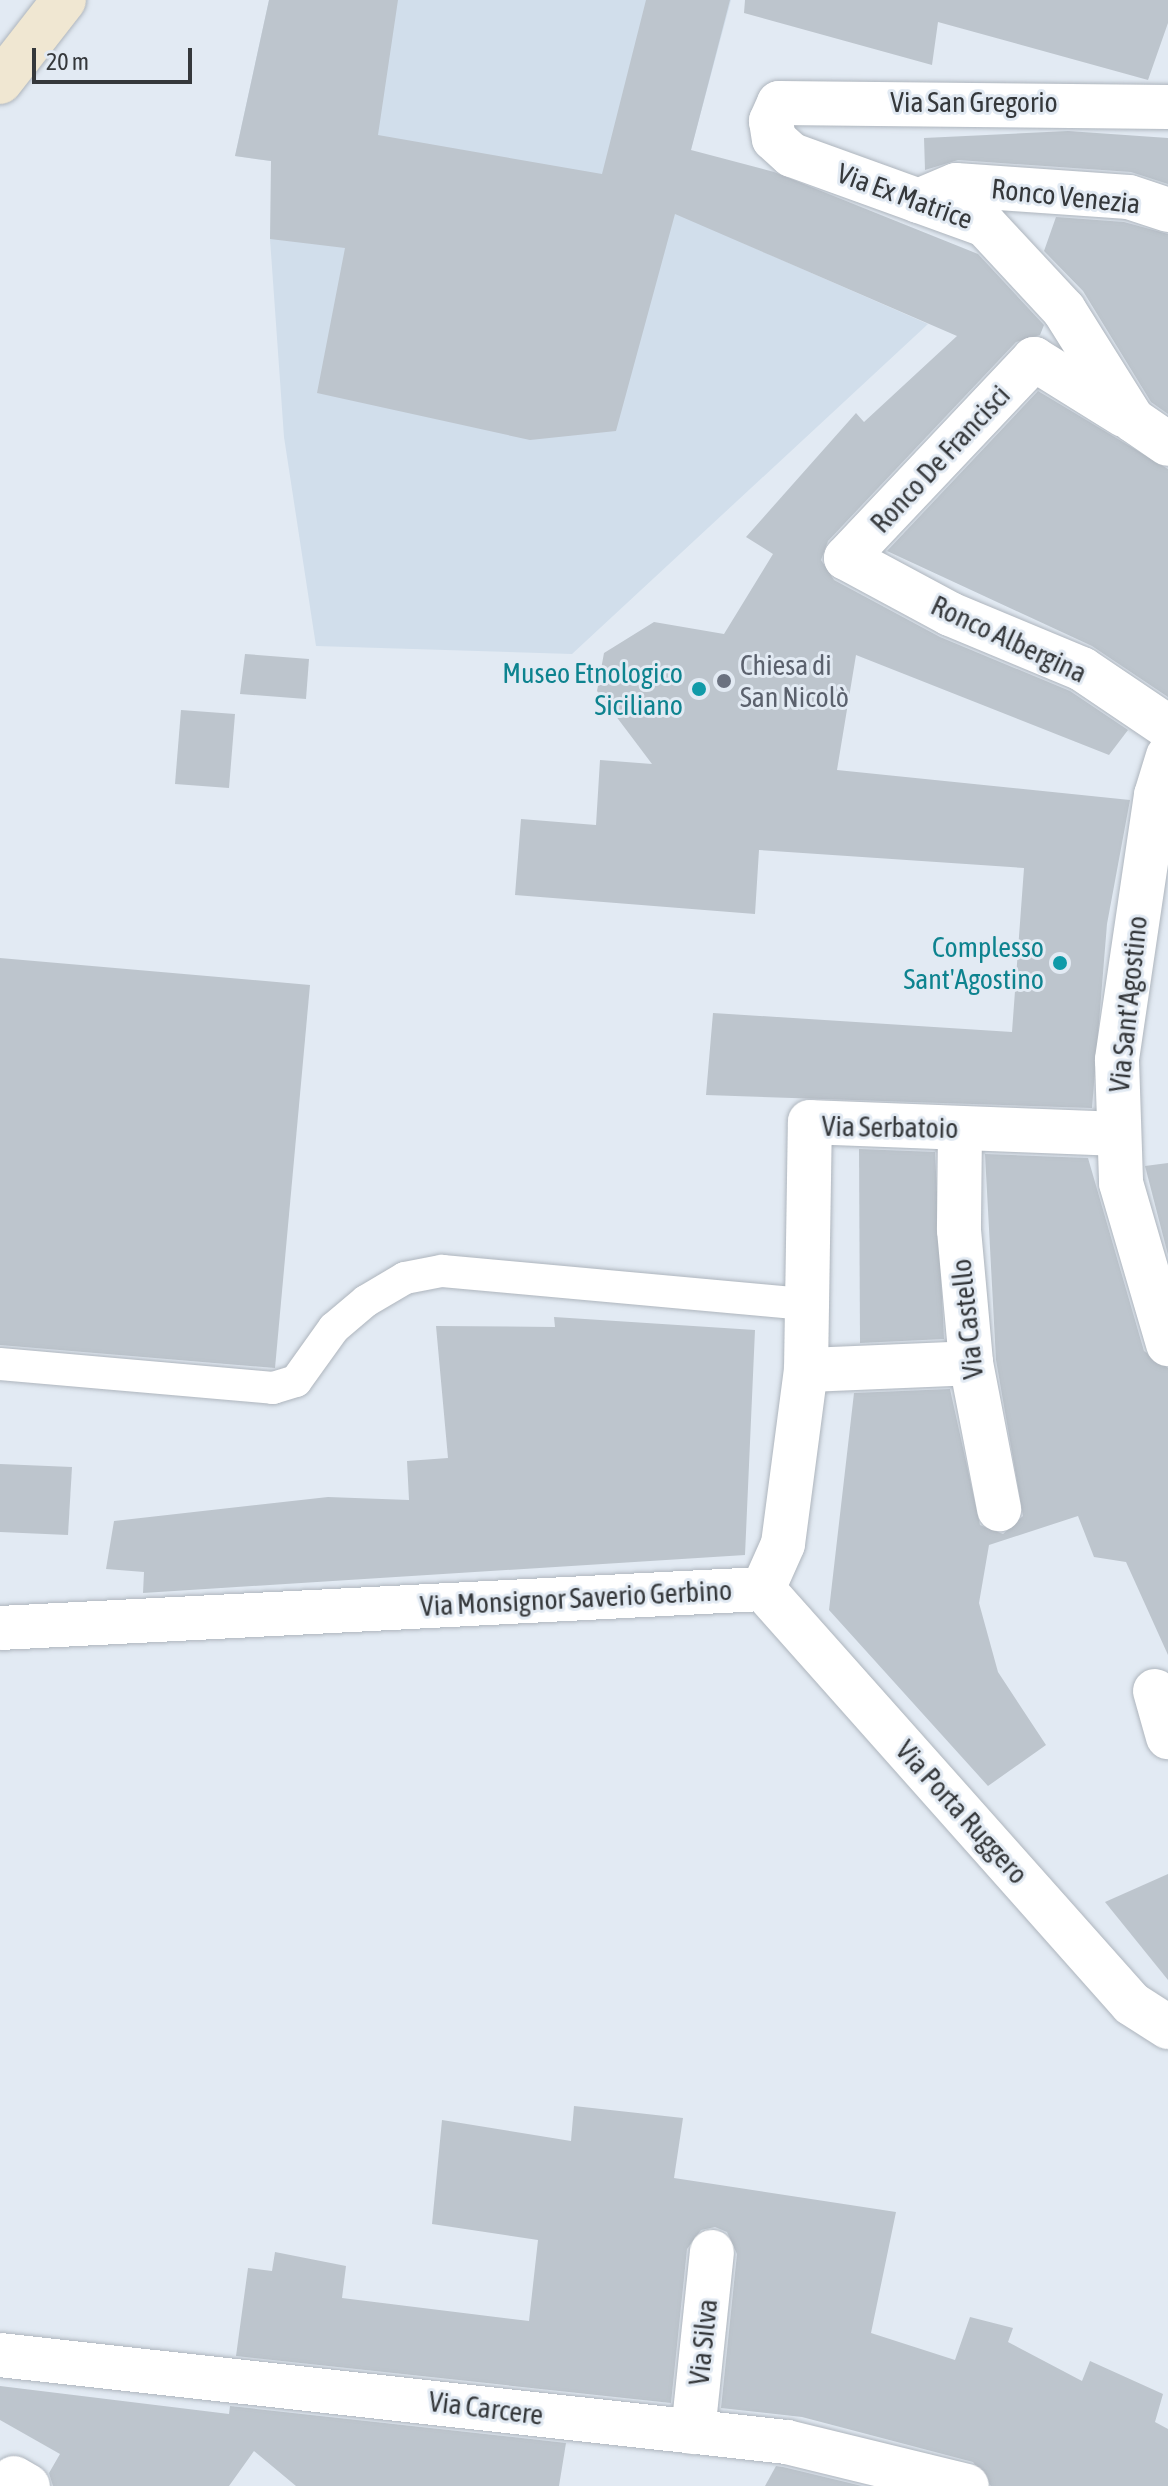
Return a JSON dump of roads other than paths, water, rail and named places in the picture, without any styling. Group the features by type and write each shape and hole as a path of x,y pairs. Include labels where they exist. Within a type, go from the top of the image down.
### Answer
{"main road":[{"path":"0,82 64,0"}],"street":[{"name":"Via San Gregorio","path":"779,103 1168,107"},
{"name":"Via Ex Matrice","path":"779,103 771,121 774,139 792,155 985,225 1064,310 1133,420 1168,444"},
{"name":"Ronco Venezia","path":"918,201 956,185 1129,197 1168,210"},
{"name":"Ronco De Francisci","path":"846,558 1034,359 1133,420"},
{"name":"Ronco Albergina","path":"846,558 950,614 1082,669 1168,727"},
{"name":"Via Sant'Agostino","path":"1168,756 1127,972 1118,1134 1121,1183 1168,1344"},
{"name":"Via Serbatoio","path":"806,1370 810,1122 1118,1134"},
{"name":"Via Castello","path":"960,1128 959,1230 971,1363 999,1509"},
{"path":"806,1370 971,1363"},
{"name":"Via Monsignor Saverio Gerbino","path":"0,1628 763,1589 783,1544 806,1370"},
{"name":"Via Porta Ruggero","path":"763,1589 1132,2004 1168,2027"},
{"path":"1155,1691 1168,1737"},
{"name":"Via Silva","path":"693,2432 712,2252"},
{"name":"Via Carcere","path":"0,2355 787,2442 967,2486"}],"lane":[{"path":"0,1364 273,1388 296,1381 334,1328 366,1301 405,1278 442,1271 807,1304"}],"place":[{"name":"Chiesa di San Nicolò","path":"724,681"},
{"name":"Museo Etnologico Siciliano","path":"699,689"},
{"name":"Complesso Sant'Agostino","path":"1060,963"}]}
